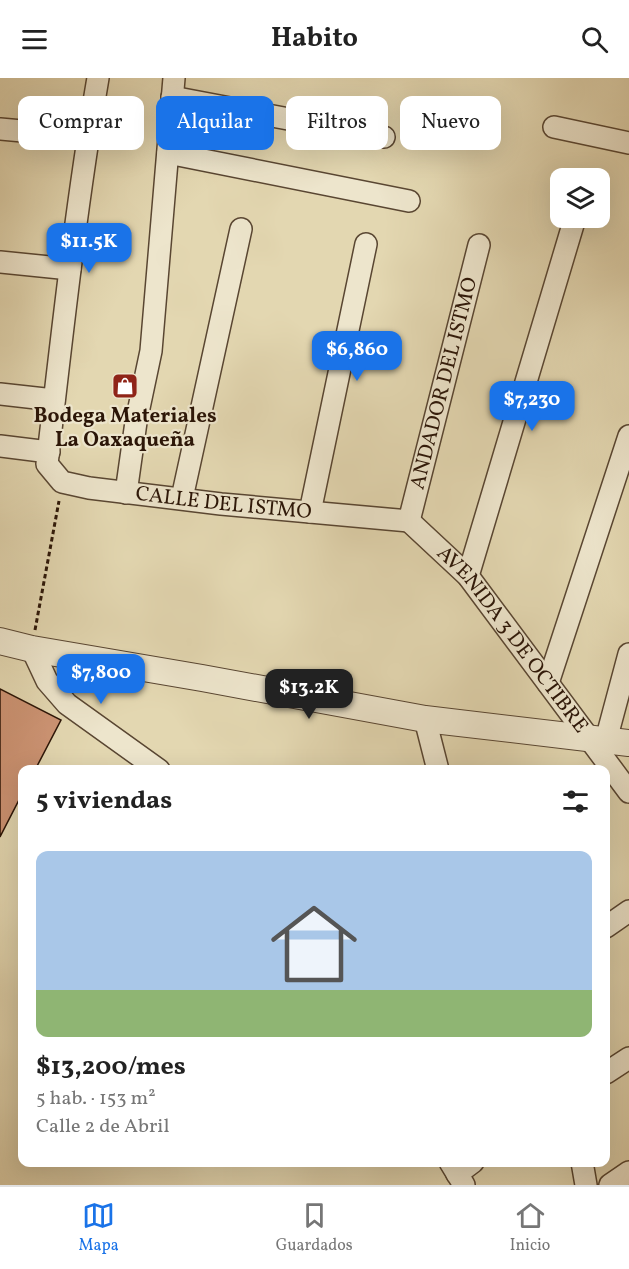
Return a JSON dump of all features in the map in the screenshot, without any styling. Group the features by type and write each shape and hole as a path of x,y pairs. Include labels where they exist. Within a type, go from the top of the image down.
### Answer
{"street":[{"path":"95,96 98,78"},
{"path":"126,493 136,422 151,351 173,87 286,114"},
{"path":"554,127 629,143"},
{"path":"0,129 18,131"},
{"path":"62,482 48,458 86,150"},
{"path":"168,153 409,201"},
{"path":"468,576 572,228"},
{"path":"183,498 241,229"},
{"path":"310,512 366,244"},
{"name":"ANDADOR DEL ISTMO","path":"409,521 479,245"},
{"path":"0,262 70,269"},
{"path":"0,394 54,400"},
{"path":"548,683 629,436"},
{"path":"0,446 48,458"},
{"name":"CALLE DEL ISTMO","path":"62,482 126,493 409,521"},
{"name":"AVENIDA 3 DE OCTIBRE","path":"409,521 468,576 548,683 608,740 629,792"},
{"path":"11,645 425,719 608,740 629,654"},
{"path":"11,645 67,704 152,765"},
{"path":"425,719 437,765"},
{"path":"610,924 629,911"},
{"path":"610,1070 629,1058"},
{"path":"583,1167 586,1185"},
{"path":"610,1185 629,1172"}],"path":[{"path":"11,645 62,482"}],"building":[{"path":"0,689 61,720 38,765 18,765 18,802 0,837"}],"place":[{"name":"Bodega Materiales La Oaxaqueña","path":"125,386"}]}
